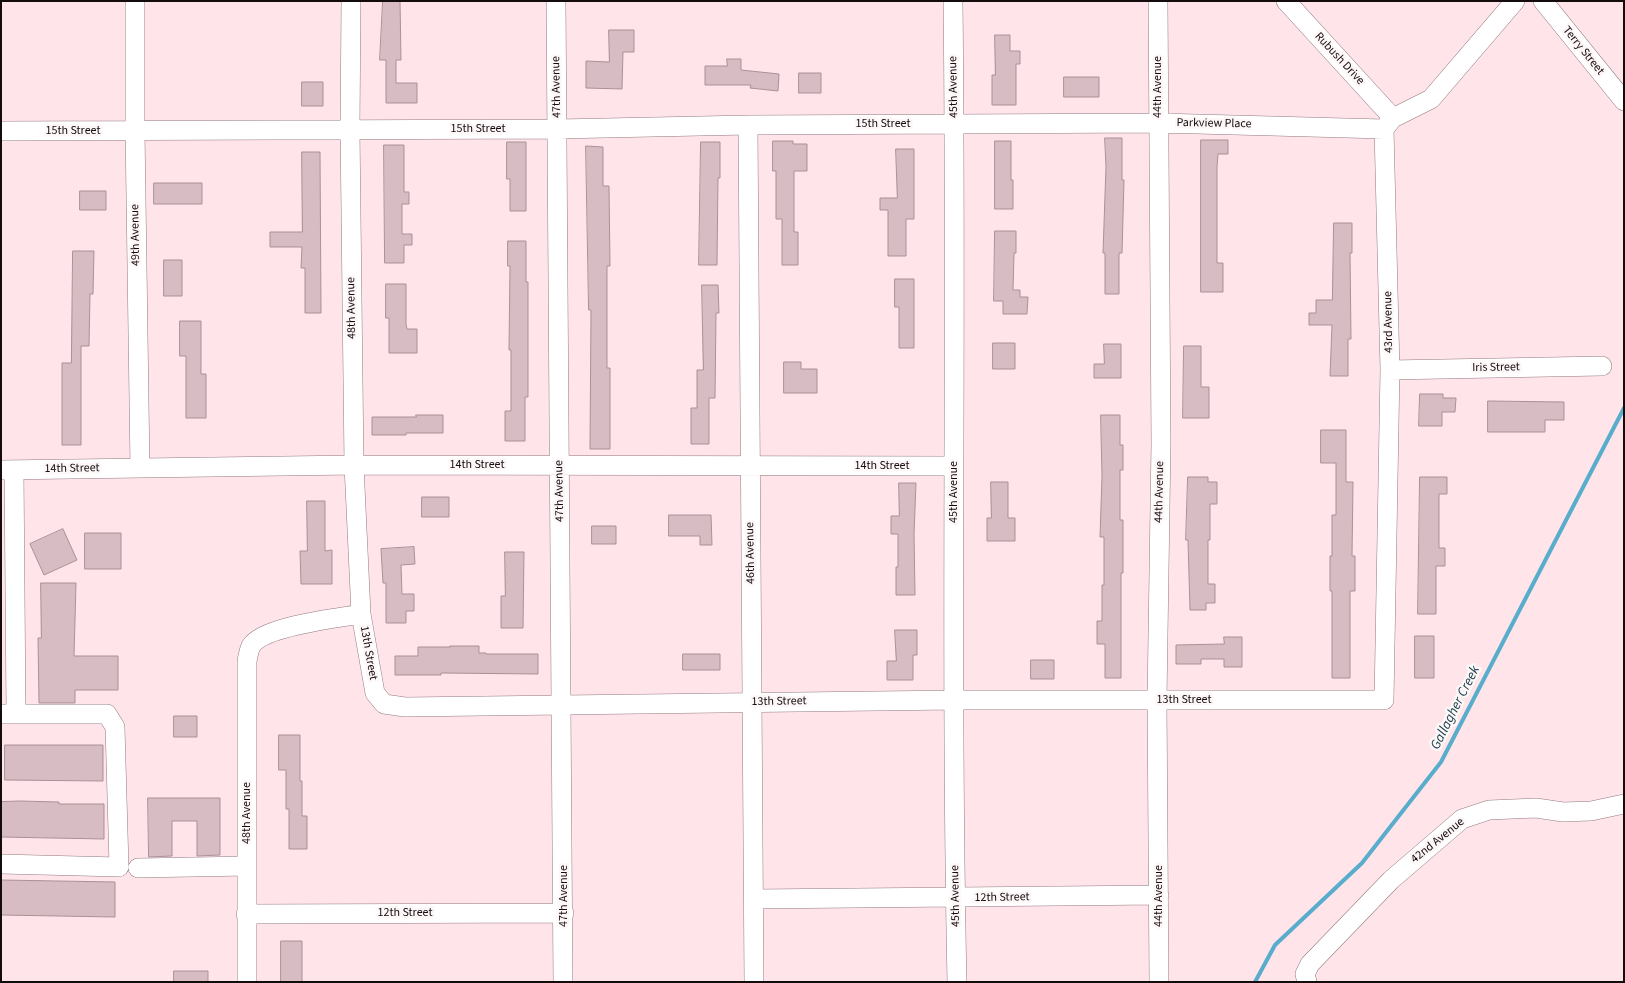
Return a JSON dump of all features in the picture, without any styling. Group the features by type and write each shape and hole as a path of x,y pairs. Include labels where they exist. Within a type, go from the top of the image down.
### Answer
{"street":[{"name":"49th Avenue","path":"136,1 135,130 140,468"},
{"name":"48th Avenue","path":"351,1 350,130 354,465 361,614"},
{"name":"47th Avenue","path":"556,1 564,982"},
{"name":"45th Avenue","path":"953,1 955,124 953,466 957,982"},
{"name":"44th Avenue","path":"1158,1 1161,443 1157,700 1159,982"},
{"name":"Rubush Drive","path":"1286,1 1389,123"},
{"path":"1389,123 1431,100 1515,1"},
{"name":"Terry Street","path":"1543,1 1624,101"},
{"name":"Parkview Place","path":"955,124 1389,123"},
{"name":"43rd Avenue","path":"1384,700 1390,370 1389,123"},
{"name":"15th Street","path":"1,131 558,129 748,125 955,124"},
{"name":"46th Avenue","path":"748,125 755,899 754,982"},
{"name":"Iris Street","path":"1390,370 1602,366"},
{"name":"14th Street","path":"7,470 354,465 953,466"},
{"path":"1,864 120,867 115,727 107,714 9,714 7,470"},
{"name":"13th Street","path":"252,645 265,636 285,628 361,614 375,693 384,704 405,707 955,700 1384,700"},
{"name":"48th Avenue","path":"247,982 247,661 252,645"},
{"name":"42nd Avenue","path":"1307,982 1305,974 1310,964 1391,880 1462,819 1489,810 1536,808 1563,812 1591,811 1624,804"},
{"path":"138,868 247,866"},
{"name":"12th Street","path":"755,899 1159,895"},
{"name":"12th Street","path":"246,914 564,913"}],"building":[{"path":"383,1 400,1 401,60 396,60 396,83 417,83 417,103 386,103 386,60 380,60"},
{"path":"609,30 634,30 634,52 623,52 622,89 586,88 586,61 609,62"},
{"path":"995,35 1010,35 1010,51 1020,51 1020,64 1016,64 1016,105 992,105 992,75 995,75"},
{"path":"727,59 741,59 741,70 779,74 778,91 750,88 751,85 705,85 705,66 727,66"},
{"path":"799,73 821,73 821,93 799,93"},
{"path":"1064,77 1099,77 1099,97 1064,97"},
{"path":"302,82 323,82 323,106 302,106"},
{"path":"1105,138 1122,138 1122,180 1124,180 1122,253 1119,253 1119,294 1105,294 1105,253 1103,253 1106,167"},
{"path":"1201,140 1228,140 1228,154 1218,154 1217,167 1217,263 1223,263 1223,292 1201,292"},
{"path":"773,141 793,141 793,144 807,144 807,171 794,171 794,232 798,232 798,265 782,265 782,219 776,219 776,171 773,171"},
{"path":"995,141 1011,141 1013,209 995,209"},
{"path":"507,142 526,142 526,211 510,211 510,179 507,179"},
{"path":"701,142 720,142 717,265 699,265"},
{"path":"384,145 404,145 404,192 409,192 409,204 402,204 402,234 412,234 412,245 404,245 404,263 385,263"},
{"path":"586,146 603,147 603,186 609,186 610,266 607,266 607,368 610,368 610,449 590,449 591,310 589,310"},
{"path":"896,149 914,149 914,219 906,219 906,256 888,256 888,210 880,210 880,198 897,198"},
{"path":"302,152 320,152 321,313 305,313 305,268 301,268 302,247 270,247 270,232 302,232"},
{"path":"154,183 202,183 202,204 154,204"},
{"path":"80,191 106,191 106,210 80,210"},
{"path":"1334,223 1352,223 1352,253 1350,253 1351,339 1348,339 1348,376 1330,376 1332,325 1309,325 1309,313 1316,313 1316,300 1332,300"},
{"path":"995,231 1016,231 1013,290 1020,290 1020,297 1028,297 1027,314 1003,314 1003,301 994,301"},
{"path":"508,241 526,241 528,397 525,397 525,441 505,441 505,411 511,411 511,350 509,350 510,266 508,266"},
{"path":"73,251 94,251 93,294 90,294 89,346 81,346 81,445 62,445 62,363 71,363"},
{"path":"164,260 182,260 182,296 164,296"},
{"path":"895,279 914,279 914,348 899,348 899,307 895,307"},
{"path":"386,284 406,284 406,324 407,329 417,329 417,353 389,353 389,318 386,318"},
{"path":"702,285 718,285 719,313 716,313 715,398 709,398 709,444 691,444 691,408 697,408 697,370 703,370"},
{"path":"180,321 201,321 201,374 206,374 206,418 186,418 186,356 180,356"},
{"path":"993,343 1015,343 1015,369 993,369"},
{"path":"1104,344 1121,344 1121,378 1094,378 1094,364 1104,364"},
{"path":"1184,346 1201,346 1201,387 1209,387 1209,418 1183,418"},
{"path":"784,362 801,362 801,369 817,369 817,393 784,393"},
{"path":"1420,394 1443,394 1443,398 1456,398 1455,412 1442,412 1442,426 1419,426"},
{"path":"1488,401 1564,402 1564,420 1545,420 1545,432 1488,432"},
{"path":"416,415 443,415 443,433 372,435 372,417 416,417"},
{"path":"1101,415 1120,415 1120,445 1123,445 1123,470 1120,470 1120,520 1123,520 1121,678 1105,678 1105,644 1097,644 1097,621 1102,621 1102,585 1104,585 1104,537 1100,537 1102,477"},
{"path":"1321,430 1346,430 1346,482 1353,482 1352,556 1355,556 1355,591 1350,591 1350,678 1332,678 1330,556 1332,556 1332,515 1336,515 1336,463 1321,463"},
{"path":"1188,477 1208,477 1208,482 1217,482 1217,504 1210,504 1210,540 1208,540 1208,584 1215,584 1215,603 1206,603 1206,610 1190,610 1188,540 1186,540"},
{"path":"1420,477 1447,477 1447,494 1439,494 1439,548 1445,548 1445,566 1436,566 1436,614 1418,614"},
{"path":"991,482 1008,482 1008,518 1015,518 1015,541 987,541 987,518 991,518"},
{"path":"899,483 916,483 914,534 915,595 896,595 898,534 891,534 891,516 899,516"},
{"path":"422,497 449,497 449,517 422,517"},
{"path":"307,501 325,501 325,551 332,550 332,584 301,584 300,551 307,551"},
{"path":"669,515 711,515 712,545 700,545 700,536 669,536"},
{"path":"592,526 616,526 616,544 592,544"},
{"path":"63,529 77,560 44,575 30,544"},
{"path":"85,533 121,533 121,569 85,569"},
{"path":"414,547 415,564 401,565 402,594 414,594 414,611 406,611 406,623 386,623 386,583 383,583 381,549"},
{"path":"505,552 524,552 523,628 501,628 501,596 505,596"},
{"path":"41,583 76,583 74,656 118,656 118,690 75,690 75,703 39,703 38,638 41,638"},
{"path":"895,630 917,630 917,655 913,655 913,680 887,680 887,661 896,661"},
{"path":"1415,636 1434,636 1434,678 1415,678"},
{"path":"1224,637 1242,637 1242,667 1224,667 1224,659 1201,659 1201,664 1176,664 1176,645 1224,644"},
{"path":"479,646 479,653 486,654 538,654 538,674 441,673 441,675 395,675 395,656 418,656 418,647"},
{"path":"683,654 720,654 720,670 683,670"},
{"path":"1031,660 1054,660 1054,679 1031,679"},
{"path":"174,716 197,716 197,737 174,737"},
{"path":"279,735 300,735 302,816 307,816 307,849 289,849 289,809 286,809 286,770 279,770"},
{"path":"5,745 103,745 103,781 5,780"},
{"path":"148,798 220,798 220,855 197,856 197,821 172,821 172,856 149,857"},
{"path":"1,802 59,802 59,804 104,804 104,839 1,837"},
{"path":"1,880 115,882 115,917 1,915"},
{"path":"281,941 302,941 302,982 281,982"},
{"path":"174,971 208,971 208,982 174,982"}],"waterway":[{"name":"Gallagher Creek","path":"1255,982 1275,945 1362,863 1441,762 1624,408"}]}
